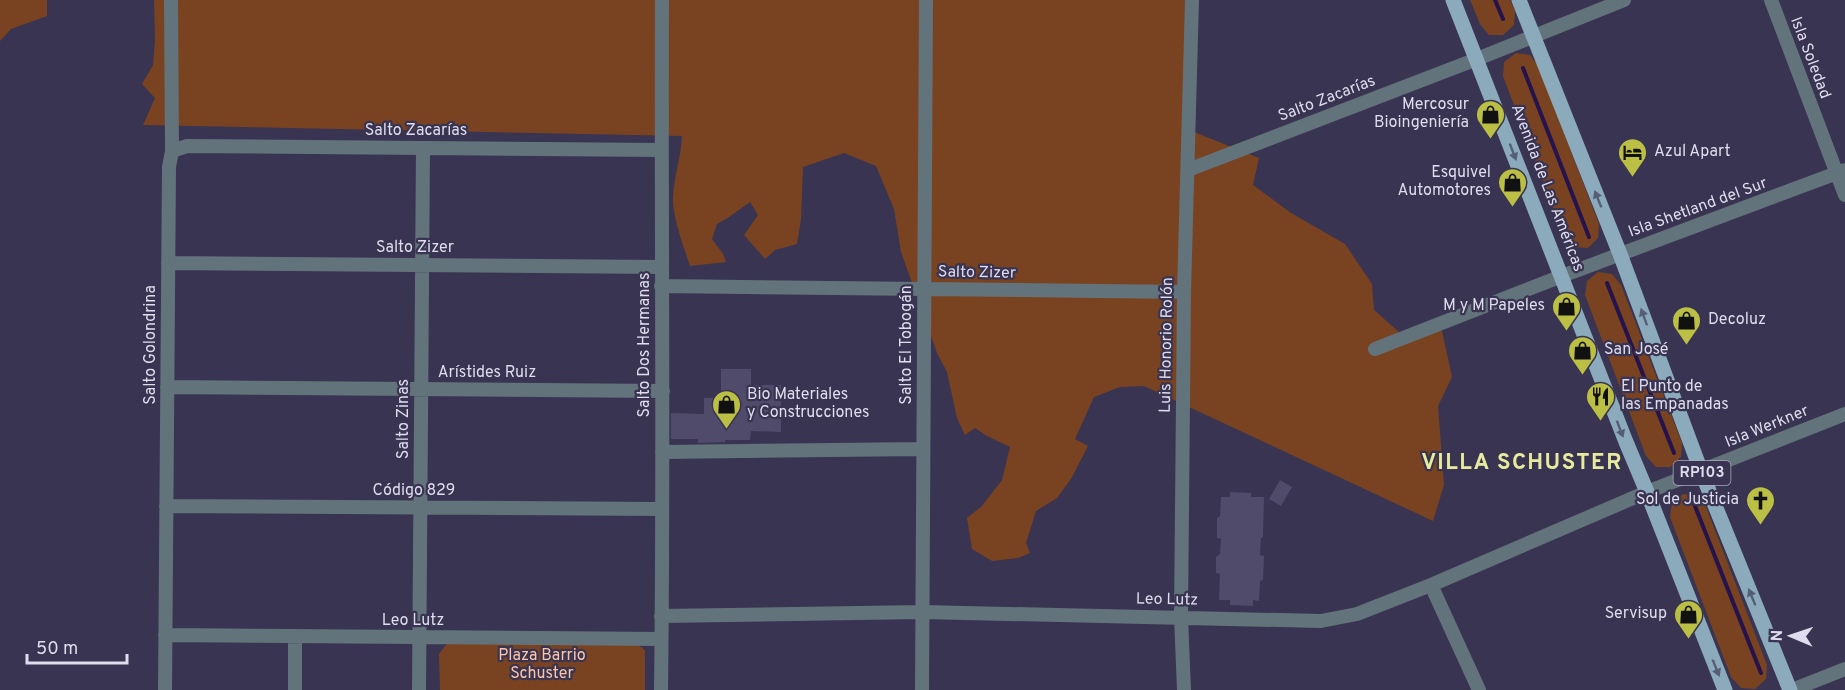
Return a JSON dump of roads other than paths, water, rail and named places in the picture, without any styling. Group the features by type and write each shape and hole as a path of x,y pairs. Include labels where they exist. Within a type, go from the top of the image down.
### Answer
{"main road":[{"name":"Avenida de Las Américas","path":"1453,0 1725,690"},
{"name":"RP103","path":"1520,0 1620,254 1701,471 1791,690"}],"street":[{"name":"Salto Golondrina","path":"165,690 169,167 172,151 171,0"},
{"name":"Salto Dos Hermanas","path":"661,690 662,0"},
{"name":"Salto El Tobogán","path":"922,690 926,0"},
{"name":"Luis Honorio Rolón","path":"1184,690 1180,617 1184,292 1192,0"},
{"name":"Salto Zacarías","path":"1188,170 1624,0"},
{"name":"Isla Soledad","path":"1771,0 1841,172 1845,195"},
{"name":"Salto Zacarías","path":"172,151 187,146 661,150"},
{"name":"Salto Zinas","path":"419,690 423,148"},
{"name":"Isla Shetland del Sur","path":"1562,276 1841,172"},
{"name":"Salto Zizer","path":"168,263 661,267"},
{"path":"1376,349 1562,276"},
{"name":"Salto Zizer","path":"661,286 1184,292"},
{"name":"Arístides Ruiz","path":"167,387 663,391"},
{"name":"Isla Werkner","path":"1647,492 1845,414"},
{"path":"662,452 923,449"},
{"name":"Leo Lutz","path":"661,616 922,612 1321,621 1357,614 1431,585 1647,492"},
{"name":"Código 829","path":"166,506 662,509"},
{"path":"1431,585 1479,690"},
{"name":"Leo Lutz","path":"165,635 661,639"},
{"path":"295,637 295,690"},
{"path":"1791,690 1845,669"}],"waterway":[{"path":"1495,0 1503,19"},
{"path":"1523,68 1589,237"},
{"path":"1607,283 1674,453"},
{"path":"1693,501 1761,673"}],"place":[{"name":"Mercosur Bioingeniería","path":"1490,140"},
{"name":"Azul Apart","path":"1633,178"},
{"name":"Esquivel Automotores","path":"1512,208"},
{"name":"M y M Papeles","path":"1566,332"},
{"name":"Decoluz","path":"1687,346"},
{"name":"San José","path":"1583,376"},
{"name":"El Punto de las Empanadas","path":"1600,422"},
{"name":"Bio Materiales y Construcciones","path":"726,430"},
{"name":"Sol de Justicia","path":"1760,526"},
{"name":"Servisup","path":"1688,640"}],"district":[{"name":"VILLA SCHUSTER","path":"1522,463"}],"park label":[{"name":"Plaza Barrio Schuster","path":"542,665"}]}
